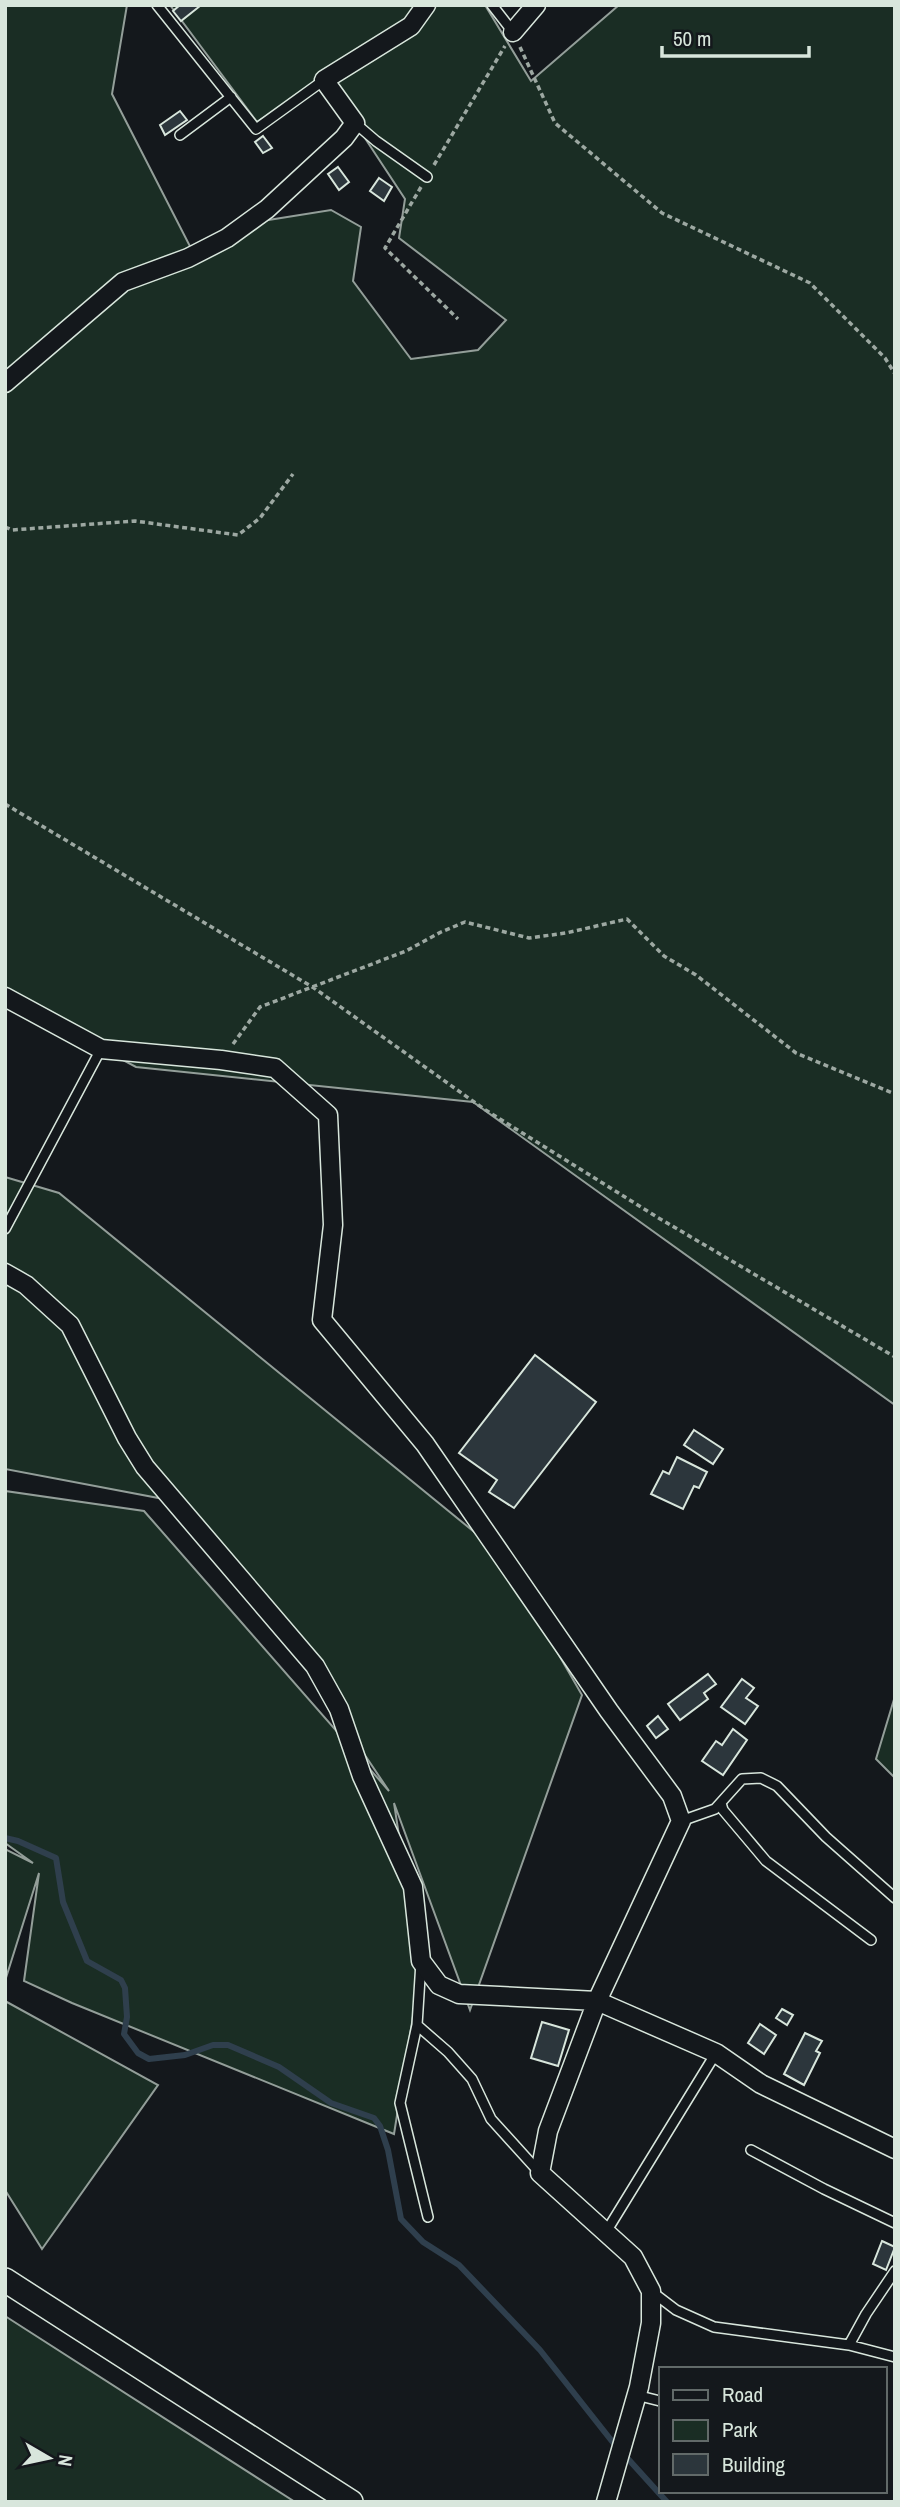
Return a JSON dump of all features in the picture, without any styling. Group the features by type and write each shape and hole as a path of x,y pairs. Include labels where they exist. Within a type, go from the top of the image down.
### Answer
{"street":[{"path":"5,383 123,282 188,258 227,238 267,209 344,138 355,123 324,80 411,26 426,5"},
{"path":"513,32 536,5"},
{"path":"5,997 101,1049 275,1068 328,1115 332,1225 322,1320 425,1444 609,1711 672,1796 681,1821 597,2001 548,2131 540,2173 634,2257 651,2291 652,2323 636,2395 606,2502"},
{"path":"5,1273 26,1285 70,1325 127,1438 145,1467 315,1666 339,1710 362,1776 413,1887 421,1961 439,1985 459,1994 597,2001 716,2053 761,2084 895,2148"},
{"path":"5,2280 351,2502"}],"lane":[{"path":"157,5 256,130 324,80"},
{"path":"492,5 513,32"},
{"path":"180,135 231,97"},
{"path":"355,123 427,177"},
{"path":"5,1229 101,1049"},
{"path":"681,1821 715,1809 742,1779 761,1778 777,1786 826,1837 895,1898"},
{"path":"721,1803 723,1810 766,1861 871,1940"},
{"path":"421,1961 417,2025 400,2103 428,2217"},
{"path":"417,2025 448,2052 472,2079 491,2119 540,2173"},
{"path":"606,2232 716,2053"},
{"path":"751,2150 824,2189 895,2222"},
{"path":"849,2345 895,2271"},
{"path":"651,2291 676,2310 714,2327 849,2345 895,2357"},
{"path":"636,2395 659,2401"}],"path":[{"path":"513,32 555,123 662,213 810,283 885,358 895,374"},
{"path":"5,527 23,530 135,521 238,535 260,518 293,474"},
{"path":"5,804 313,988 484,1109 657,1217 895,1357"},
{"path":"221,1060 260,1007 406,951 465,922 530,938 627,919 664,956 695,975 796,1053 895,1094"}],"green space":[{"path":"5,5 127,5 112,94 197,260 256,222 331,210 361,227 353,281 411,359 478,350 506,320 399,238 405,199 323,80 257,122 170,5 485,5 531,81 619,5 895,5 895,1405 473,1102 136,1067 5,997"},
{"path":"5,1177 59,1193 500,1553 582,1695 470,2010 394,1803 420,1973 394,2134 24,1981 39,1873 5,1981 5,1849 33,1863 5,1843 5,1491 144,1511 389,1791 264,1605 174,1501 5,1469"},
{"path":"895,1696 895,1778 876,1759"},
{"path":"5,2001 158,2085 42,2249 5,2190"},
{"path":"5,2316 295,2502 5,2502"}],"building":[{"path":"180,5 200,6 181,21 173,11"},
{"path":"180,111 187,120 165,135 160,125"},
{"path":"263,136 272,148 263,153 255,142"},
{"path":"338,167 349,182 339,190 328,174"},
{"path":"379,178 392,187 384,201 370,191"},
{"path":"535,1355 596,1402 514,1508 489,1492 497,1480 459,1453"},
{"path":"694,1430 723,1449 713,1464 684,1445"},
{"path":"677,1457 707,1472 699,1488 694,1486 683,1509 651,1494 663,1471 669,1474"},
{"path":"708,1674 716,1684 704,1693 708,1699 680,1720 668,1704"},
{"path":"742,1679 754,1688 746,1698 758,1706 745,1724 721,1707"},
{"path":"658,1716 668,1729 656,1738 647,1726"},
{"path":"733,1729 747,1740 723,1775 702,1761 716,1741 722,1745"},
{"path":"782,2009 793,2015 787,2025 776,2018"},
{"path":"542,2022 569,2030 558,2066 531,2058"},
{"path":"760,2024 776,2035 764,2054 748,2043"},
{"path":"805,2033 822,2041 816,2051 820,2053 804,2085 784,2074"},
{"path":"882,2241 895,2247 886,2270 873,2264"}],"waterway":[{"path":"5,1838 56,1858 63,1902 87,1961 121,1980 125,1988 127,2017 124,2034 138,2053 149,2059 185,2055 213,2045 228,2045 279,2067 331,2103 374,2118 380,2126 388,2150 401,2219 423,2242 459,2265 540,2350 611,2440 667,2502"}]}
